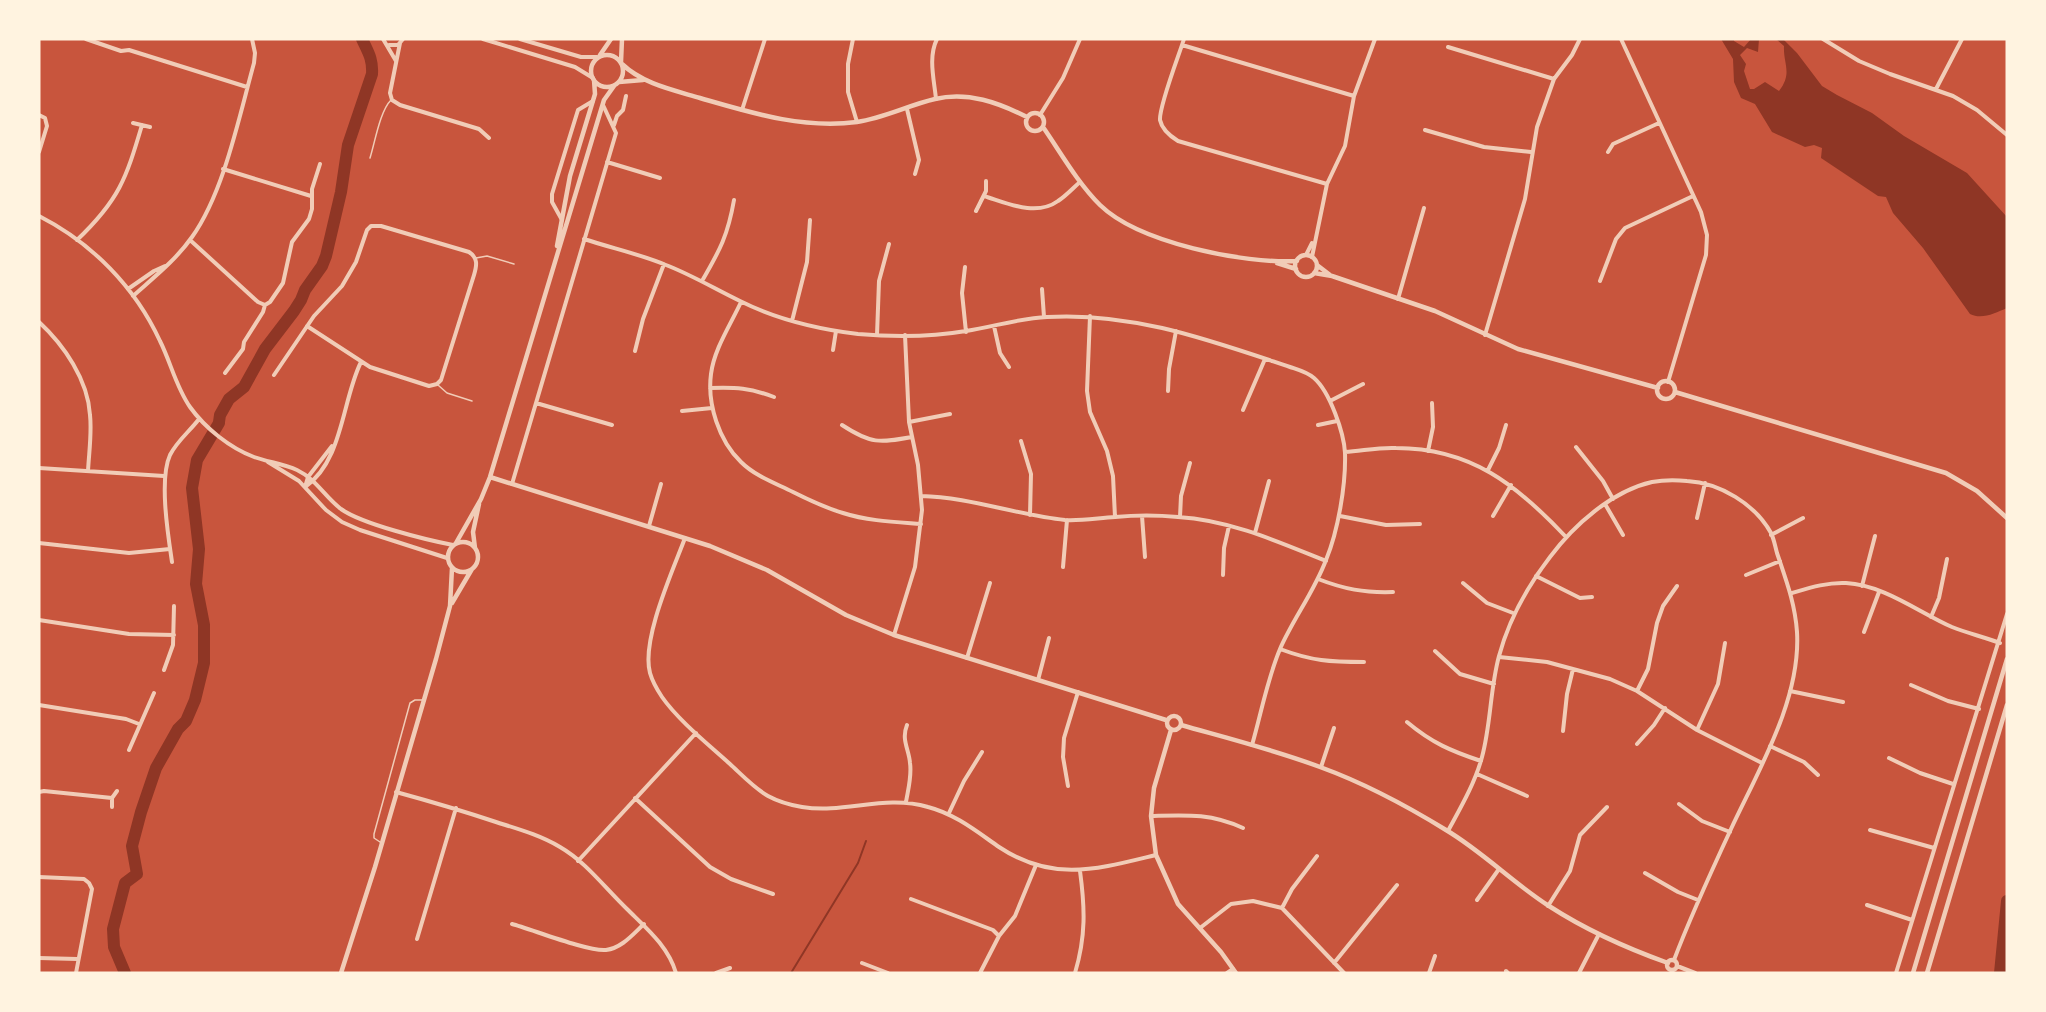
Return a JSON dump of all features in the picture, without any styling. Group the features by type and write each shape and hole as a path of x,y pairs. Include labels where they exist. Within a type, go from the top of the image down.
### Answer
{"street":[{"path":"86,39 247,87"},
{"path":"132,296 159,274 190,240 209,209 247,87 255,53 252,39"},
{"path":"383,39 397,65"},
{"path":"388,45 394,46 408,39"},
{"path":"483,39 575,67 603,87 643,80"},
{"path":"516,49 519,39 584,58 613,56 643,80 776,120 801,123 857,122 936,99 962,96 1004,105 1027,117"},
{"path":"554,263 570,176 596,90 592,67 611,39"},
{"path":"741,110 765,39"},
{"path":"853,39 848,64 848,92 857,122"},
{"path":"936,99 932,48 937,39"},
{"path":"1040,115 1066,71 1080,39"},
{"path":"1184,39 1162,106 1160,120 1167,134 1178,141 1327,184"},
{"path":"1309,256 1327,184 1345,146 1354,96 1376,39"},
{"path":"1485,335 1525,199 1537,127 1554,79 1572,55 1580,39"},
{"path":"1621,39 1705,224 1707,245 1668,382"},
{"path":"1823,39 1859,61 1953,96 1977,110 2007,135"},
{"path":"1830,44 1833,39"},
{"path":"1936,89 1962,39"},
{"path":"341,973 450,606 452,568 447,558 449,550 455,544 481,498 490,477 603,104 623,74 622,40"},
{"path":"402,41 390,93 392,99 396,103 479,129 489,138"},
{"path":"1182,45 1354,96"},
{"path":"1448,47 1554,79"},
{"path":"614,125 617,116 623,110 626,96"},
{"path":"562,221 552,202 552,194 578,110 593,101"},
{"path":"512,484 616,133 603,104"},
{"path":"907,108 919,160 915,174"},
{"path":"1032,113 1040,115 1044,120 1042,127 1038,131 1029,129 1026,123 1027,117 1032,113"},
{"path":"39,115 45,118 47,126 39,152"},
{"path":"608,115 617,116"},
{"path":"133,123 150,127"},
{"path":"1608,152 1613,144 1659,123"},
{"path":"77,240 104,214 118,193 129,168 142,125"},
{"path":"1042,127 1080,182 1102,207 1131,227 1230,258 1274,262 1296,261 1301,256 1309,256"},
{"path":"1425,130 1484,147 1532,152"},
{"path":"608,162 660,178"},
{"path":"225,373 243,349 243,342 263,312 265,305 270,302 284,283 292,242 309,219 312,209 311,196 320,164"},
{"path":"223,169 311,196"},
{"path":"976,211 984,196 986,181"},
{"path":"984,196 1033,210 1047,207 1058,201 1080,182"},
{"path":"1600,281 1616,238 1625,228 1693,196"},
{"path":"702,281 729,231 734,200"},
{"path":"1398,299 1424,208"},
{"path":"39,216 77,240 116,274 160,340 179,387 200,419 217,434 243,452 291,468 308,477 337,505 363,520 455,544 466,542 475,548"},
{"path":"792,321 807,262 810,220"},
{"path":"274,375 307,326 319,310 342,286 356,262 367,230 371,226 381,226 469,252 475,258 476,266 441,380 437,384 429,386 377,370 307,326"},
{"path":"584,239 664,264 741,302 792,321 836,331 877,335 935,335 966,332 1044,317 1090,316 1126,320 1176,332 1305,372 1320,384 1330,401 1345,452 1340,516 1318,579 1280,649 1252,745"},
{"path":"190,240 258,302 265,305"},
{"path":"877,335 879,281 889,244"},
{"path":"1309,256 1317,266 1332,276"},
{"path":"1296,261 1296,269"},
{"path":"1274,262 1296,269 1302,276 1314,273 1332,276 1435,311 1518,349 1658,388"},
{"path":"635,351 664,264"},
{"path":"128,289 166,265"},
{"path":"1314,273 1317,266"},
{"path":"965,267 962,293 966,332"},
{"path":"1042,288 1044,317"},
{"path":"741,302 714,360 710,388 712,408 721,432 741,463 806,498 844,514 921,524"},
{"path":"1090,316 1086,392 1090,412 1107,451 1113,476 1115,517"},
{"path":"39,322 58,342 81,380 88,399 91,427 88,471"},
{"path":"994,326 1000,353 1009,367"},
{"path":"833,350 836,331"},
{"path":"1168,391 1169,369 1176,332"},
{"path":"894,635 915,567 921,524 921,496 909,422 905,335"},
{"path":"1244,410 1265,359"},
{"path":"305,487 314,481 328,462 361,362"},
{"path":"1663,382 1668,382 1674,386 1675,392 1670,398 1665,399 1658,394 1658,388 1663,382"},
{"path":"1330,401 1363,384"},
{"path":"710,388 753,389 774,398"},
{"path":"1675,392 1946,473 1977,491 2007,518"},
{"path":"536,403 612,425"},
{"path":"1428,451 1433,427 1432,403"},
{"path":"682,411 712,408"},
{"path":"909,422 950,414"},
{"path":"172,562 164,476 170,455 179,441 200,419"},
{"path":"1318,425 1337,421"},
{"path":"842,425 859,436 876,441 912,437"},
{"path":"1488,470 1499,448 1506,425"},
{"path":"1021,441 1031,474 1030,515"},
{"path":"305,487 308,477 334,443"},
{"path":"1345,452 1395,447 1458,458 1488,470 1511,485 1541,510 1566,537"},
{"path":"1576,447 1604,481 1613,499"},
{"path":"265,460 292,476 334,517 360,530 447,558"},
{"path":"1180,517 1183,488 1190,463"},
{"path":"39,468 164,476"},
{"path":"490,477 685,537 739,557 767,570 846,615 894,635 1166,720"},
{"path":"1255,533 1269,481"},
{"path":"1448,831 1464,803 1481,761 1499,657 1513,613 1536,576 1566,537 1605,504 1650,483 1665,481 1705,483 1737,497 1763,521 1772,535 1792,593 1797,633 1796,660 1790,691 1770,746 1698,900 1674,960 1668,963"},
{"path":"1697,518 1705,483"},
{"path":"649,526 661,484"},
{"path":"1493,516 1511,485"},
{"path":"921,496 947,497 1030,515 1067,520 1142,516 1180,517 1255,533 1326,561"},
{"path":"450,606 478,559 473,532 481,498"},
{"path":"1605,504 1623,535"},
{"path":"1142,516 1145,557"},
{"path":"1340,516 1386,525 1420,524"},
{"path":"1772,535 1803,518"},
{"path":"360,530 363,520"},
{"path":"1063,567 1067,520"},
{"path":"1223,575 1224,549 1229,526"},
{"path":"402,543 405,532"},
{"path":"1862,586 1875,536"},
{"path":"685,537 654,623 650,645 650,672 662,697 696,733 766,795 791,805 814,809 881,801 926,806 949,813 1000,848 1036,865 1080,871 1118,865 1156,855"},
{"path":"39,543 129,553 170,549"},
{"path":"1931,617 1939,598 1947,559"},
{"path":"1746,575 1780,561"},
{"path":"452,568 462,572 472,569"},
{"path":"1536,576 1580,598 1592,597"},
{"path":"1318,579 1368,593 1393,592"},
{"path":"967,658 990,583"},
{"path":"1463,583 1487,603 1513,613"},
{"path":"1792,593 1825,584 1846,583 1862,586 1904,602 1953,627 2000,643"},
{"path":"1637,691 1648,669 1657,623 1663,606 1677,586"},
{"path":"1864,633 1879,592"},
{"path":"164,670 174,635 174,606"},
{"path":"1896,973 1953,784 2000,643 2007,614"},
{"path":"39,620 129,634 174,635"},
{"path":"1038,680 1049,638"},
{"path":"1697,730 1718,684 1725,643"},
{"path":"1280,649 1306,659 1327,662 1364,662"},
{"path":"1435,651 1460,674 1494,684"},
{"path":"1499,657 1547,662 1610,679 1637,691 1697,730 1762,763"},
{"path":"1913,973 2007,659"},
{"path":"1563,731 1567,694 1573,669"},
{"path":"1911,685 1979,710"},
{"path":"1790,691 1843,702"},
{"path":"1068,786 1063,757 1064,738 1078,692"},
{"path":"129,750 154,693"},
{"path":"39,705 126,719 140,724"},
{"path":"1927,973 2007,705"},
{"path":"1638,744 1665,708"},
{"path":"1166,720 1176,716 1181,725"},
{"path":"1166,720 1167,726 1171,729 1178,729 1181,725"},
{"path":"1407,722 1421,734 1448,750 1481,761"},
{"path":"906,802 910,778 910,763 904,741 907,725"},
{"path":"1181,725 1321,767 1401,804 1448,831 1548,906 1599,934 1639,953 1668,963 1672,970 1677,966"},
{"path":"1321,767 1334,728"},
{"path":"1171,729 1154,788 1151,816 1156,855 1178,904 1234,971 1227,973"},
{"path":"578,861 696,733"},
{"path":"1770,746 1804,762 1818,775"},
{"path":"949,813 964,781 982,752"},
{"path":"1889,758 1920,773 1953,784"},
{"path":"1477,774 1527,796"},
{"path":"112,807 112,798 117,791"},
{"path":"39,792 112,798"},
{"path":"396,792 456,808 535,834 561,848 578,861 644,924 664,947 676,973"},
{"path":"635,798 710,867 731,879 773,894"},
{"path":"1679,804 1702,820 1730,832"},
{"path":"1548,906 1570,871 1580,836 1607,807"},
{"path":"417,939 456,808"},
{"path":"1151,816 1212,816 1243,828"},
{"path":"1870,830 1934,848"},
{"path":"1282,908 1292,889 1317,856"},
{"path":"980,973 999,936 1015,916 1036,865"},
{"path":"1476,900 1499,869"},
{"path":"1075,973 1081,953 1084,929 1085,905 1080,871"},
{"path":"1646,873 1678,892 1698,900"},
{"path":"39,877 84,879 89,882 92,890 76,973"},
{"path":"1334,963 1397,885"},
{"path":"911,899 993,930 999,936"},
{"path":"1200,928 1231,904 1253,901 1282,908 1344,973"},
{"path":"1867,905 1912,920"},
{"path":"512,924 591,948 606,950 624,943 644,924"},
{"path":"1579,973 1599,934"},
{"path":"1429,973 1435,956"},
{"path":"39,958 77,959"},
{"path":"1674,960 1677,966 1695,973"},
{"path":"862,963 888,973"},
{"path":"716,973 730,968"}],"lane":[{"path":"370,158 387,104 392,99"},
{"path":"475,258 488,256 514,264"},
{"path":"437,384 447,393 472,401"},
{"path":"381,843 374,838 374,834 410,703 423,700"}],"shaded area":[{"path":"1721,39 1734,39 1744,47 1751,39 1759,39 1758,52 1747,48 1740,55 1746,64 1744,71 1750,89 1765,82 1779,91 1783,85 1786,79 1784,46 1776,39 1783,39 1797,53 1822,86 1872,113 1904,136 1967,173 2007,217 2007,308 1984,316 1970,314 1923,248 1893,213 1886,197 1878,196 1821,158 1822,148 1814,145 1805,147 1772,132 1755,104 1741,98 1734,82 1733,59"}],"waterway":[{"path":"219,422 220,415 229,399 244,387 265,349 294,311 326,256 341,192 348,145 372,74 371,60 362,39"},
{"path":"125,973 114,947 113,929 125,883 137,874 132,846 156,768 178,729 186,721 195,700 204,663 204,625 196,584 199,549 192,488 197,460 219,423"},
{"path":"791,973 858,863 866,841"},
{"path":"2000,973 2007,901"}]}
